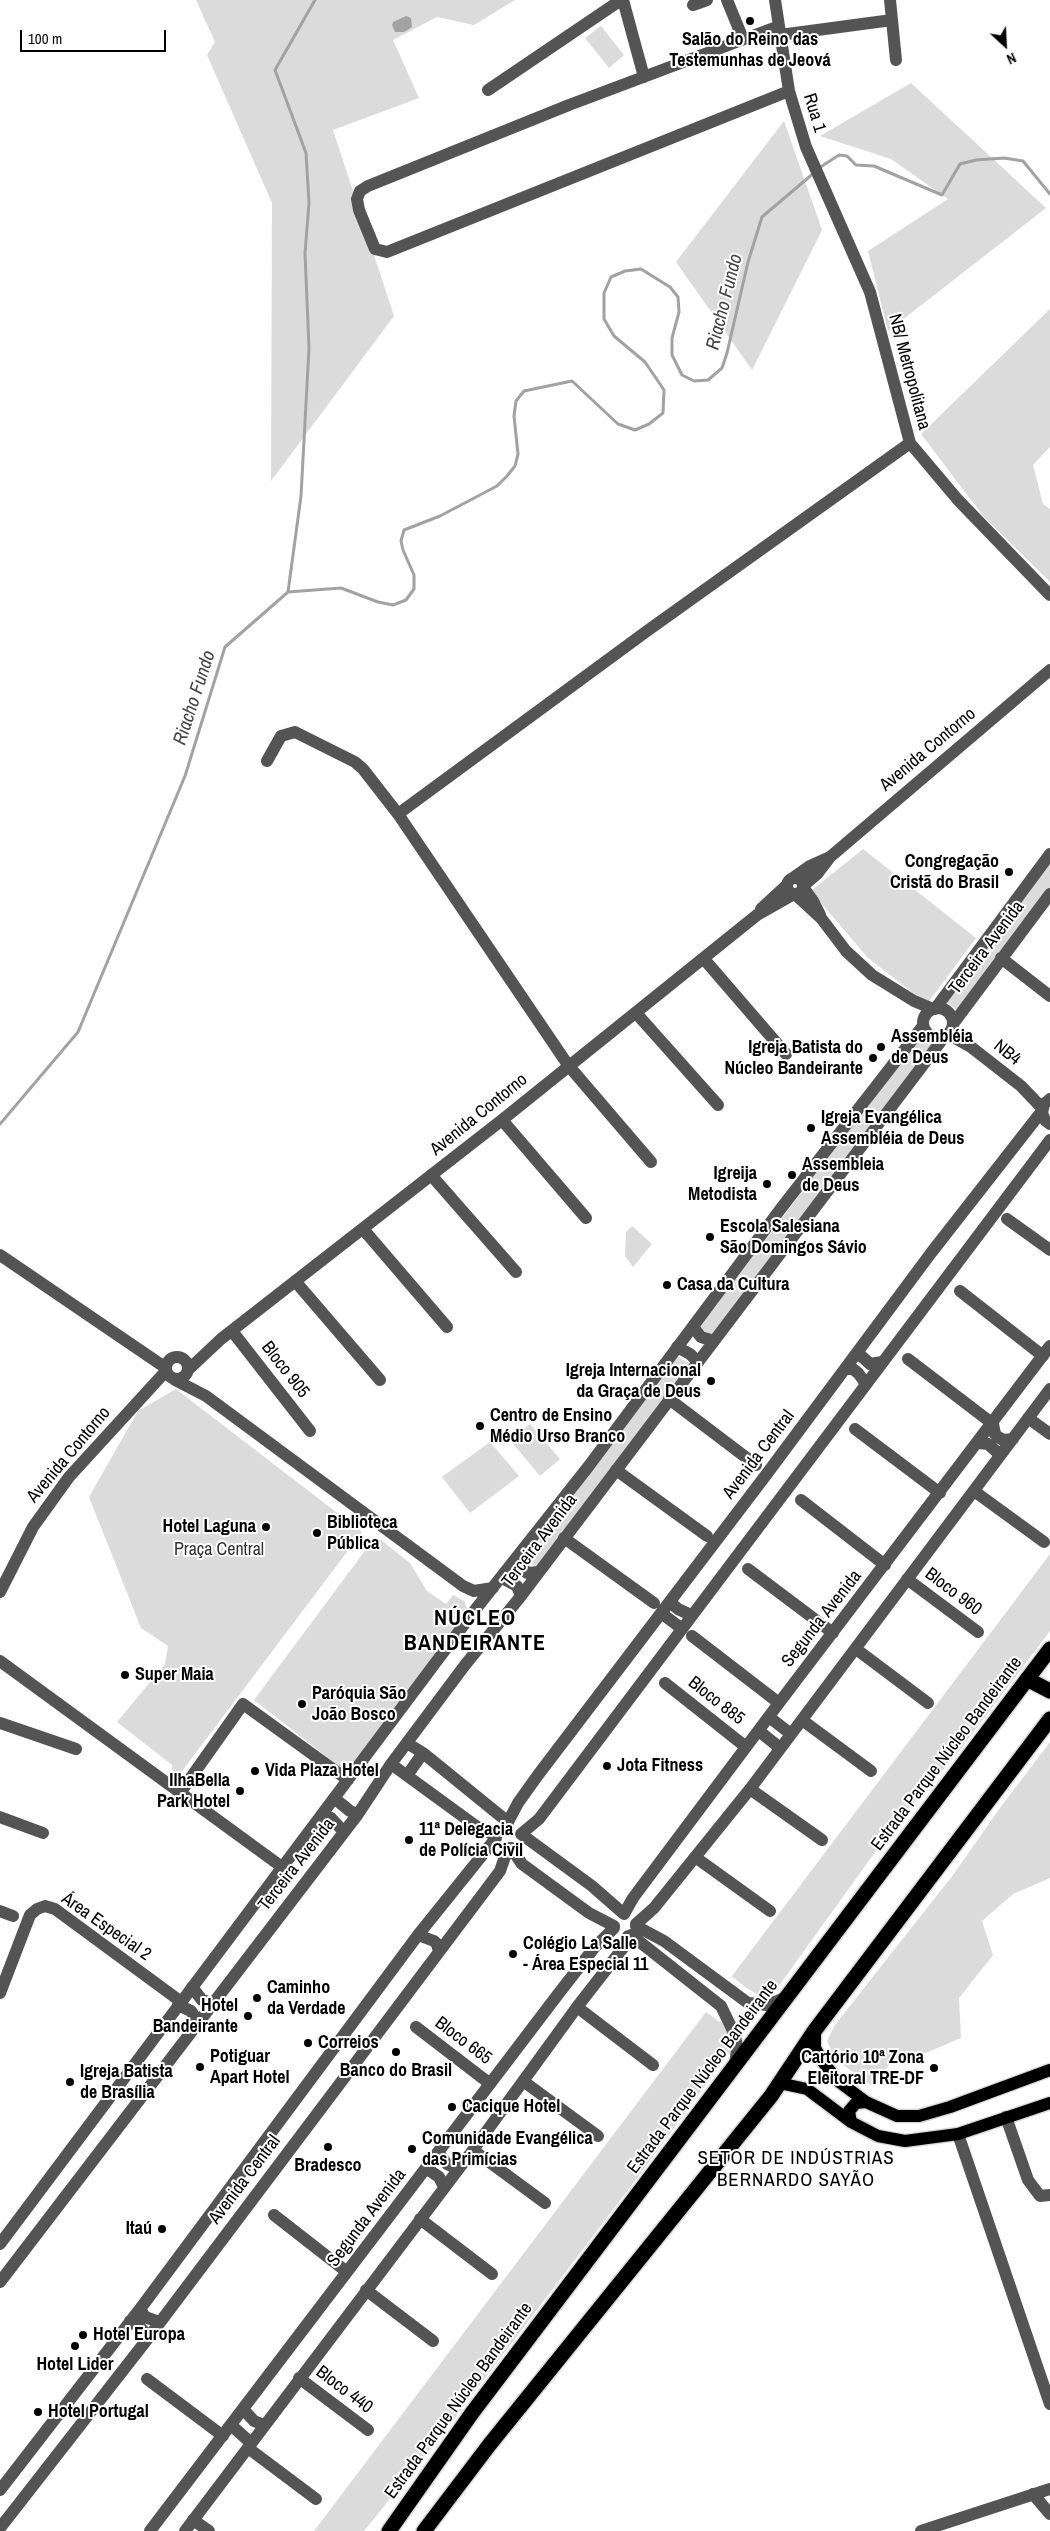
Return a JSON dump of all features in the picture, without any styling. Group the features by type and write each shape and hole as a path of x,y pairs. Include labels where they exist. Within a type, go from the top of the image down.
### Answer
{"highway":[{"name":"Estrada Parque Núcleo Bandeirante","path":"389,2531 454,2438 734,2066 1049,1654"},
{"path":"1028,1679 1050,1691"},
{"path":"424,2531 779,2084 815,2030 1050,1719"},
{"path":"376,2531 454,2438"},
{"path":"438,2531 459,2485"}],"main road":[{"path":"815,2030 815,2048 838,2081 866,2102 897,2116 919,2116 950,2107 1050,2070"},
{"path":"779,2084 807,2088 851,2122 878,2136 905,2141 958,2134 1050,2103"},
{"path":"851,2122 849,2111 856,2103 866,2102"}],"street":[{"path":"488,90 622,0 644,77"},
{"path":"693,5 707,0"},
{"path":"727,0 743,39"},
{"name":"Rua 1","path":"775,0 789,91 806,147"},
{"path":"890,0 896,60"},
{"path":"789,91 387,252 375,249 357,199 360,191 368,186 743,39 779,31 892,20"},
{"name":"NB/ Metropolitana","path":"806,147 870,292 910,443 958,500 1050,595"},
{"path":"398,814 646,631 910,443"},
{"name":"Avenida Contorno","path":"188,1371 232,1330 502,1120 568,1065 704,959 757,915 766,904 818,874 830,857 1050,670"},
{"path":"267,761 281,736 295,732 355,762 373,780 568,1065 651,1162"},
{"name":"Terceira Avenida","path":"934,1009 1050,854"},
{"path":"796,887 835,938 860,964 900,993 934,1009 946,1010 952,1019 950,1030 931,1037 923,1023 900,993"},
{"name":"Terceira Avenida","path":"0,2282 358,1814 391,1764 521,1596 950,1030 1050,894"},
{"path":"1002,958 1050,996"},
{"path":"704,959 786,1054"},
{"path":"923,1023 934,1009"},
{"path":"636,1013 718,1105"},
{"name":"Terceira Avenida","path":"0,2244 475,1610 515,1561 923,1023"},
{"name":"NB4","path":"950,1030 1020,1086 1046,1104"},
{"path":"1046,1104 1043,1117 1050,1124"},
{"name":"Avenida Central","path":"508,1822 518,1803 538,1774 658,1608 670,1602 931,1253 1046,1104"},
{"path":"502,1120 586,1218"},
{"path":"510,1848 518,1844 521,1834 539,1819 1050,1140"},
{"path":"431,1175 516,1272"},
{"path":"1007,1219 1050,1250"},
{"path":"363,1229 447,1326"},
{"path":"0,1255 133,1344 169,1374 206,1396 463,1586 474,1591 493,1588"},
{"path":"295,1281 380,1380"},
{"path":"960,1291 1046,1351"},
{"path":"693,1327 701,1337 714,1341"},
{"name":"Bloco 905","path":"232,1330 310,1431"},
{"name":"Avenida Contorno","path":"176,1357 221,1339"},
{"path":"133,1344 186,1361 188,1371 206,1396"},
{"path":"677,1347 690,1354 698,1362"},
{"name":"Segunda Avenida","path":"624,1914 633,1898 746,1747 979,1443 1046,1351"},
{"path":"858,1353 870,1364 882,1362"},
{"path":"169,1374 168,1362 176,1357"},
{"path":"908,1359 993,1424 995,1434 998,1437 1003,1440 1013,1439"},
{"path":"845,1369 853,1369 858,1373 865,1386"},
{"path":"169,1374 182,1378 188,1371"},
{"name":"Avenida Contorno","path":"0,1592 25,1540 69,1477 142,1396 169,1374"},
{"path":"185,2531 473,2150 577,2007 623,1948 633,1930 654,1908 750,1788 1050,1390"},
{"path":"669,1399 756,1465"},
{"path":"1028,1418 1050,1434"},
{"path":"855,1429 940,1493"},
{"path":"979,1443 988,1444 997,1452 999,1457"},
{"path":"616,1470 707,1536"},
{"path":"974,1491 1044,1542"},
{"path":"801,1500 886,1565"},
{"path":"564,1538 658,1608 681,1628"},
{"path":"515,1561 527,1573 539,1572"},
{"path":"748,1569 833,1633"},
{"path":"502,1578 508,1579 517,1586 521,1596"},
{"name":"Bloco 960","path":"907,1579 978,1632"},
{"path":"463,1586 470,1595 475,1610"},
{"path":"670,1602 678,1609 691,1615"},
{"path":"692,1636 779,1703"},
{"path":"856,1649 928,1703"},
{"path":"0,1661 282,1867"},
{"name":"Bloco 885","path":"665,1683 746,1747"},
{"path":"180,1793 243,1704 348,1780"},
{"path":"769,1717 791,1734"},
{"path":"802,1720 871,1771"},
{"path":"0,1722 76,1749"},
{"path":"759,1731 780,1748"},
{"path":"407,1743 423,1753 508,1822 514,1824 521,1834 592,1886 624,1914 630,1915 633,1930 720,2006 732,2026 737,2048 734,2066"},
{"path":"408,1774 423,1753"},
{"path":"391,1764 408,1774 476,1826 496,1837"},
{"path":"750,1788 822,1840"},
{"path":"334,1798 350,1811 358,1814"},
{"path":"322,1814 331,1818 344,1832"},
{"path":"0,1817 43,1833"},
{"path":"508,1822 499,1827 496,1837 498,1843 510,1848 522,1864 589,1913 614,1927 619,1935 633,1930 659,1937 748,2003 767,2005 787,1997"},
{"name":"Avenida Central","path":"0,2490 140,2309 418,1935 496,1837"},
{"name":"Avenida Central","path":"0,2528 149,2337 500,1871 510,1848"},
{"path":"695,1857 770,1911"},
{"name":"Área Especial 2","path":"0,1992 30,1915 36,1909 45,1906 55,1908 191,2011 198,2022"},
{"path":"0,1910 13,1916"},
{"path":"614,1927 617,1917 624,1914"},
{"name":"Segunda Avenida","path":"150,2531 489,2084 594,1948 614,1927"},
{"path":"418,1935 438,1944 438,1952"},
{"path":"699,1989 710,1975"},
{"path":"192,1987 202,2000 212,2003"},
{"path":"577,2007 653,2065"},
{"name":"Bloco 665","path":"416,2027 489,2084"},
{"path":"523,2080 598,2136"},
{"path":"1006,2117 1032,2188 1040,2196 1050,2195"},
{"path":"958,2134 1050,2404"},
{"path":"473,2150 545,2203"},
{"path":"438,2152 447,2164 458,2169"},
{"path":"426,2168 439,2177 444,2187"},
{"path":"274,2215 347,2272"},
{"path":"420,2219 492,2274"},
{"path":"366,2290 433,2341"},
{"path":"140,2309 145,2317 159,2322"},
{"path":"130,2322 139,2326 149,2337"},
{"name":"Bloco 440","path":"299,2378 368,2430"},
{"path":"147,2379 223,2436"},
{"path":"243,2409 254,2421 264,2425"},
{"path":"231,2425 249,2445 316,2499"},
{"path":"921,2531 1050,2489"},
{"path":"1033,2494 1050,2514"},
{"path":"1050,2501 1050,2514"},
{"path":"194,2520 208,2531"}],"green space":[{"path":"196,0 515,0 474,25 437,17 393,40 419,98 333,130 394,316 271,481 272,203 207,55 215,42"},
{"path":"601,26 624,55 609,68 585,38"},
{"path":"911,83 1046,208 888,331 868,251 948,199 891,159 820,136"},
{"path":"784,121 822,230 752,370 676,262"},
{"path":"1050,309 1050,447 1033,465 1043,504 1050,509 1050,582 984,517 921,434"},
{"path":"863,849 976,938 927,1004 867,957 811,891"},
{"path":"1050,864 1050,897 961,1013 945,1001"},
{"path":"923,1033 936,1043 713,1338 699,1327"},
{"path":"632,1226 652,1244 633,1267 625,1256 626,1232"},
{"path":"675,1355 691,1364 537,1569 526,1558"},
{"name":"Praça Central","path":"176,1389 362,1532 173,1783 172,1765 117,1722 165,1664 168,1646 141,1628 89,1497 138,1411"},
{"path":"530,1424 560,1459 540,1476 510,1440"},
{"path":"490,1442 519,1476 470,1513 442,1477"},
{"path":"373,1540 381,1540 410,1563 427,1591 446,1604 453,1595 464,1601 469,1613 346,1772 254,1700"},
{"path":"1050,1554 1050,1631 960,1750 891,1830 778,1987 766,1993 757,1994 745,1987 732,1976"},
{"path":"1050,1742 1050,1878 1013,1894 982,1921 993,1955 959,1998 961,2038 914,2058 906,2065 896,2058 871,2085 835,2059 827,2041 835,2025 953,1875 1000,1808"},
{"path":"706,2012 723,2024 729,2035 730,2052 638,2177 444,2432 364,2531 314,2531"}],"shaded area":[{"path":"406,16 411,18 412,27 404,32 395,32 392,25 393,22"}],"waterway":[{"path":"288,592 301,496 309,348 305,253 309,203 306,153 275,70 315,0"},
{"name":"Riacho Fundo","path":"819,168 839,155 847,156 856,165 874,166 942,195 960,164 976,160 1004,158 1023,161 1050,194"},
{"name":"Riacho Fundo","path":"0,1124 78,1032 185,776 225,647 288,592 341,588 378,602 393,605 406,600 414,589 414,575 403,550 401,541 404,530 440,516 497,486 507,476 515,466 518,454 514,416 516,401 524,391 572,381 618,424 635,430 649,424 663,413 664,390 645,362 614,336 604,319 604,293 611,277 625,271 641,269 670,287 678,297 679,312 672,338 672,355 682,375 694,381 708,380 722,368 727,353 748,262 762,217 815,172"}],"place":[{"name":"Salão do Reino das Testemunhas de Jeová","path":"750,21"},
{"name":"Congregação Cristã do Brasil","path":"1009,872"},
{"name":"Assembléia de Deus","path":"881,1047"},
{"name":"Igreja Batista do Núcleo Bandeirante","path":"873,1058"},
{"name":"Igreja Evangélica Assembléia de Deus","path":"811,1128"},
{"name":"Assembleia de Deus","path":"792,1175"},
{"name":"Igreija Metodista","path":"767,1184"},
{"name":"Escola Salesiana São Domingos Sávio","path":"710,1237"},
{"name":"Casa da Cultura","path":"667,1285"},
{"name":"Igreja Internacional da Graça de Deus","path":"711,1381"},
{"name":"Centro de Ensino Médio Urso Branco","path":"480,1426"},
{"name":"Hotel Laguna","path":"266,1527"},
{"name":"Biblioteca Pública","path":"317,1533"},
{"name":"Super Maia","path":"125,1675"},
{"name":"Paróquia São João Bosco","path":"302,1704"},
{"name":"Jota Fitness","path":"607,1766"},
{"name":"Vida Plaza Hotel","path":"255,1771"},
{"name":"IlhaBella Park Hotel","path":"240,1791"},
{"name":"11ª Delegacia de Polícia Civil","path":"409,1840"},
{"name":"Colégio La Salle - Área Especial 11","path":"513,1954"},
{"name":"Caminho da Verdade","path":"257,1998"},
{"name":"Hotel Bandeirante","path":"248,2016"},
{"name":"Correios","path":"308,2043"},
{"name":"Banco do Brasil","path":"396,2052"},
{"name":"Potiguar Apart Hotel","path":"200,2067"},
{"name":"Cartório 10ª Zona Eleitoral TRE-DF","path":"934,2068"},
{"name":"Igreja Batista de Brasília","path":"70,2082"},
{"name":"Cacique Hotel","path":"452,2107"},
{"name":"Bradesco","path":"328,2147"},
{"name":"Comunidade Evangélica das Primícias","path":"412,2149"},
{"name":"Itaú","path":"162,2229"},
{"name":"Hotel Europa","path":"83,2335"},
{"name":"Hotel Lider","path":"75,2346"},
{"name":"Hotel Portugal","path":"38,2412"}],"district":[{"name":"NÚCLEO BANDEIRANTE","path":"475,1632"},
{"name":"SETOR DE INDÚSTRIAS BERNARDO SAYÃO","path":"796,2170"}]}
